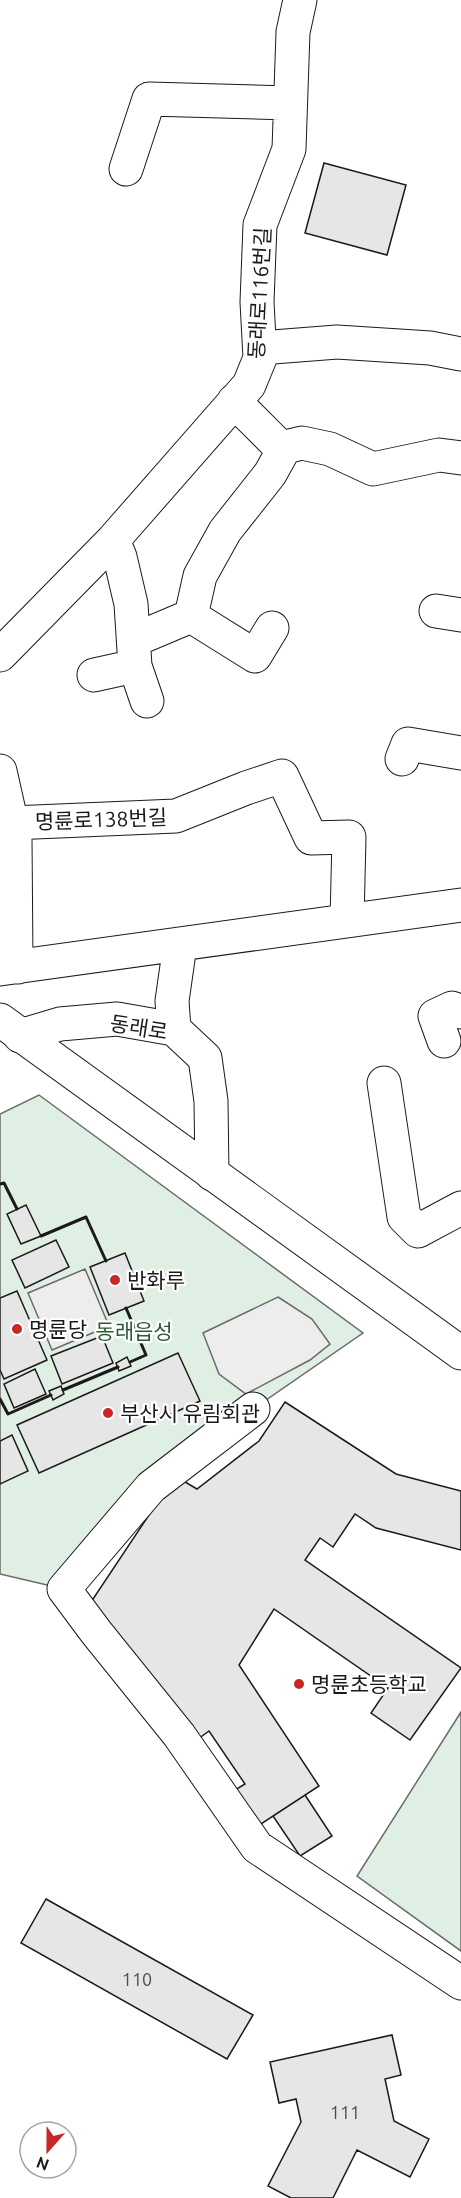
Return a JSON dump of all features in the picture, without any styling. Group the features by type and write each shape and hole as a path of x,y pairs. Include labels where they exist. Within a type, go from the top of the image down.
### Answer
{"street":[{"name":"동래로116번길","path":"0,655 112,540 249,385 260,358 257,302 260,225 289,149 293,32 300,0"},
{"path":"126,169 148,99 290,103"},
{"path":"260,348 337,342 430,348 461,354"},
{"path":"234,401 281,448 302,443 330,449 373,469 439,454 461,458"},
{"path":"94,675 134,653 190,616 200,576 225,531 270,474 285,447"},
{"path":"112,540 120,557 131,604 134,653 147,701"},
{"path":"190,616 255,656 272,628"},
{"path":"402,759 408,744 461,753"},
{"path":"0,771 15,838 16,962 9,968"},
{"name":"명륜로138번길","path":"12,823 177,816 282,776 311,838 349,837 346,921"},
{"path":"9,968 461,905"},
{"path":"174,1029 172,1001 180,945"},
{"path":"444,1041 435,1016 452,1008 461,1012"},
{"name":"동래로","path":"10,1028 117,1020 174,1029 205,1058 211,1101 212,1174"},
{"name":"동래로","path":"10,1028 461,1353"},
{"path":"384,1083 404,1217 418,1231 461,1208"},
{"path":"253,1409 152,1487 64,1588 96,1632 179,1735 257,1847 461,1983"}],"green space":[{"name":"동래읍성","path":"39,1095 363,1333 253,1409 64,1589 0,1574 0,1114"},
{"path":"461,1712 461,1951 357,1876"}],"shaded area":[{"path":"85,1269 109,1326 52,1350 28,1293"},
{"path":"278,1297 312,1319 330,1344 310,1360 246,1394 219,1374 203,1333"}],"building":[{"path":"324,163 406,185 387,255 305,233"},
{"path":"26,1205 41,1236 21,1244 7,1214"},
{"path":"56,1240 69,1267 25,1288 12,1260"},
{"name":"반화루","path":"125,1253 144,1301 109,1315 90,1267"},
{"name":"명륜당","path":"17,1291 47,1360 4,1379 0,1370 0,1298"},
{"path":"102,1336 113,1363 62,1384 51,1356"},
{"name":"부산시 유림회관","path":"178,1353 200,1401 39,1473 17,1425"},
{"path":"127,1357 131,1366 119,1371 116,1363"},
{"path":"35,1369 46,1394 14,1408 4,1384"},
{"path":"61,1386 64,1394 53,1400 49,1391"},
{"name":"명륜초등학교","path":"285,1402 396,1474 461,1491 461,1550 376,1528 355,1514 333,1547 320,1538 305,1560 461,1668 410,1740 371,1713 388,1688 274,1609 239,1665 319,1786 258,1826 235,1790 245,1784 209,1731 194,1742 91,1602 175,1476 197,1489 259,1441"},
{"path":"12,1435 28,1471 0,1484 0,1441"},
{"path":"305,1795 332,1836 300,1856 273,1816"},
{"path":"46,1899 253,2015 227,2059 21,1943"},
{"path":"392,2035 401,2075 385,2079 394,2121 429,2139 410,2177 357,2150 333,2198 291,2198 268,2186 301,2122 296,2099 279,2103 270,2062"}],"wall":[{"path":"0,1184 4,1183 17,1209"},
{"path":"41,1236 86,1217 106,1261"},
{"path":"126,1308 146,1355 130,1362"},
{"path":"63,1390 118,1367"},
{"path":"0,1399 8,1414 51,1395"}],"place":[{"name":"반화루","path":"115,1280"},
{"name":"명륜당","path":"17,1329"},
{"name":"부산시 유림회관","path":"108,1413"},
{"name":"명륜초등학교","path":"299,1684"}]}
